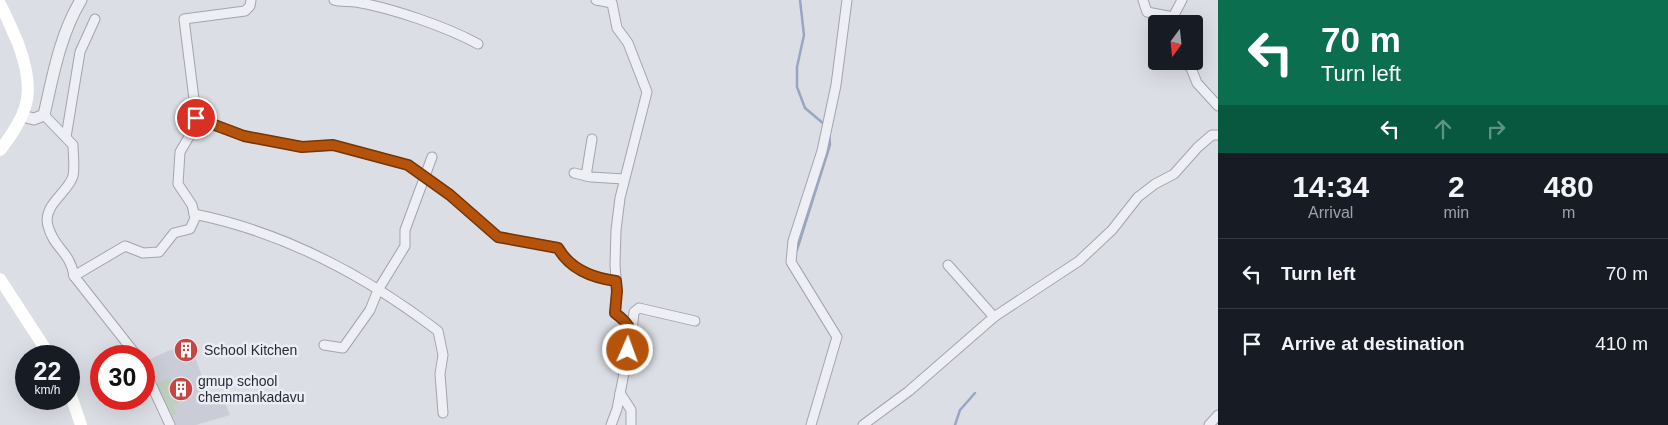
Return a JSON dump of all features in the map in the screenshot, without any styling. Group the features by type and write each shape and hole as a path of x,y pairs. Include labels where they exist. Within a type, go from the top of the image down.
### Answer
{"main road":[{"path":"0,4 7,16 27,68 30,84 22,116 0,150"},
{"path":"0,279 43,345"},
{"path":"76,410 81,425"}],"street":[{"path":"44,115 64,36 70,18 81,0"},
{"path":"74,276 124,246 143,253 159,252 174,233 190,229 195,218 192,205 178,184 180,152 197,123 184,19 245,11 250,6 251,0"},
{"path":"334,0 356,2 396,13 463,36 478,44"},
{"path":"596,0 612,4 617,28 628,43 647,92 624,179 616,230 617,291 615,313 627,322 632,332"},
{"path":"811,425 837,337 791,262 793,241 822,150 836,85 847,0"},
{"path":"1143,0 1147,12 1156,15"},
{"path":"1176,15 1182,0"},
{"path":"66,137 80,52 95,19"},
{"path":"1192,70 1197,83 1218,106"},
{"path":"22,116 34,119 44,115"},
{"path":"44,115 73,144 73,176 54,201 47,225 56,246 65,252 72,263 74,276 128,345"},
{"path":"196,118 253,138 302,147 333,145 408,165 450,195 498,237 558,248 564,258 577,269 616,281"},
{"path":"863,425 909,391 994,316 1079,260 1124,216 1138,197 1154,184 1174,174 1198,147 1212,136 1218,135"},
{"path":"586,176 592,139"},
{"path":"324,344 343,348 370,310 378,290 405,246 405,230 432,157"},
{"path":"574,173 586,176 624,179"},
{"path":"194,214 227,221 288,242 362,279 438,331 443,355 440,374 443,413"},
{"path":"948,265 994,316"},
{"path":"611,425 620,393 634,312 639,308 695,321"},
{"path":"155,393 170,425"},
{"path":"620,393 631,410 631,425"},
{"path":"1209,425 1218,414"}],"shaded area":[{"path":"191,345 209,397 221,394 230,415 196,425 173,425 155,387 155,357 170,350"}],"green space":[{"path":"170,377 180,402 174,406 176,414 172,415 156,384"}],"waterway":[{"path":"800,0 804,35 797,67 797,87 805,108 824,124"},
{"path":"797,250 830,145 829,131"},
{"path":"955,425 960,410 975,393"}],"place":[{"name":"School Kitchen","path":"186,350"},
{"name":"gmup school chemmankadavu","path":"181,389"}],"route":[{"path":"196,118 244,136 302,147 333,145 408,165 450,195 498,237 558,248 564,258 577,269 616,281 617,301 615,313 627,322 632,332 628,350"}]}
